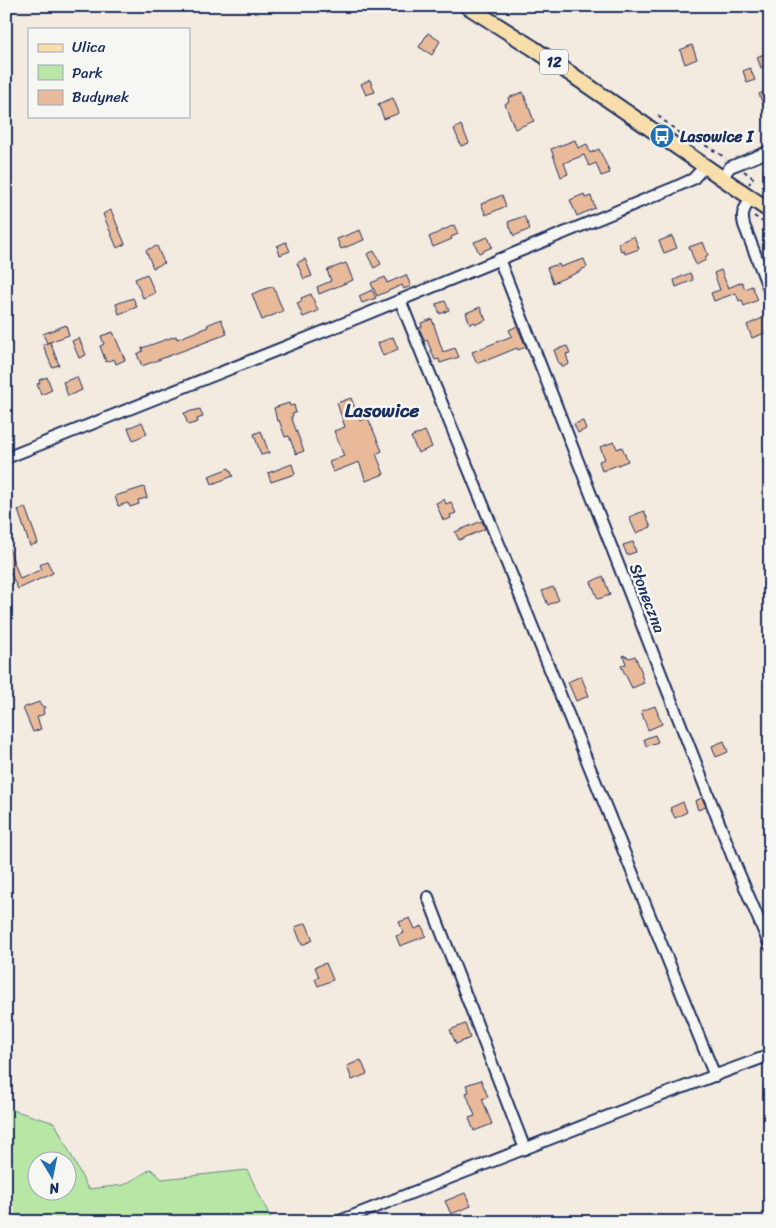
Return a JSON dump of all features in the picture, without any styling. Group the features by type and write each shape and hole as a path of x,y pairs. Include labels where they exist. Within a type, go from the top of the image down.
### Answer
{"main road":[{"name":"12","path":"474,8 770,211"}],"street":[{"path":"722,178 730,167 770,151"},
{"path":"6,458 672,189 693,179 705,166"},
{"path":"752,198 743,211 742,217 770,292"},
{"name":"Słoneczna","path":"499,259 731,852 770,946"},
{"path":"400,300 715,1076"},
{"path":"428,898 525,1149"},
{"path":"337,1222 657,1097 770,1056"}],"green space":[{"path":"6,1108 55,1123 68,1150 28,1150 28,1200 78,1200 78,1169 88,1189 124,1185 151,1169 162,1179 247,1170 273,1222 6,1222 6,1129 8,1128 6,1126"}],"building":[{"path":"428,33 440,41 432,55 419,47"},
{"path":"692,45 697,59 685,64 680,50"},
{"path":"766,53 770,64 761,68 757,57"},
{"path":"750,68 755,80 747,83 743,71"},
{"path":"370,80 375,92 366,95 361,84"},
{"path":"770,89 770,120 769,120 759,94"},
{"path":"523,92 534,121 515,129 505,104 509,102 508,98"},
{"path":"393,98 399,113 384,119 378,104"},
{"path":"461,125 469,143 461,146 454,129"},
{"path":"575,140 578,148 587,144 590,153 599,149 610,173 601,176 596,163 589,166 584,155 564,163 568,174 561,177 551,149"},
{"path":"584,194 585,198 591,196 595,208 577,216 570,200"},
{"path":"502,195 506,206 486,215 481,204"},
{"path":"111,210 125,244 117,248 103,214"},
{"path":"524,216 530,229 514,236 508,222"},
{"path":"454,225 458,234 451,237 452,239 433,247 429,237"},
{"path":"360,230 364,240 341,249 337,239"},
{"path":"634,236 639,249 625,254 624,250 621,251 618,243"},
{"path":"672,236 677,248 664,253 659,241"},
{"path":"488,237 492,247 479,253 474,242"},
{"path":"286,242 290,251 280,255 277,246"},
{"path":"703,242 708,255 705,257 706,260 696,265 689,247"},
{"path":"157,246 164,263 153,268 146,250"},
{"path":"374,251 381,264 374,268 367,254"},
{"path":"305,259 312,276 304,279 297,263"},
{"path":"584,259 587,267 553,283 547,268 559,264 560,267"},
{"path":"346,263 353,280 319,294 317,287 331,281 327,270"},
{"path":"721,270 728,288 742,282 745,289 752,286 758,300 744,306 742,300 739,301 736,293 714,301 711,293 720,290 714,273"},
{"path":"690,273 693,280 676,287 674,280"},
{"path":"147,274 155,293 143,298 135,279"},
{"path":"406,275 411,286 404,289 402,285 377,296 371,283 385,277 387,283"},
{"path":"273,286 283,311 262,320 252,294"},
{"path":"372,290 376,298 362,303 359,296"},
{"path":"311,294 318,311 303,317 297,303 302,301 301,298"},
{"path":"133,298 137,307 119,314 116,304"},
{"path":"445,301 449,310 440,314 436,304"},
{"path":"480,307 486,320 470,324 466,313"},
{"path":"767,316 770,322 770,331 752,338 747,325"},
{"path":"221,319 227,334 142,366 137,354 143,351 142,348 176,336 177,339 208,327 207,325"},
{"path":"432,319 443,352 455,348 459,357 440,363 439,359 435,360 427,340 425,341 419,328 422,327 421,323"},
{"path":"66,325 69,335 47,343 43,334"},
{"path":"517,326 526,347 518,350 517,348 477,363 472,352 512,336 509,330"},
{"path":"113,332 125,360 116,364 114,359 106,362 100,346 104,344 101,336"},
{"path":"393,337 398,349 383,356 378,343"},
{"path":"79,338 86,355 79,358 72,341"},
{"path":"50,342 59,365 52,367 43,345"},
{"path":"567,346 570,353 566,354 569,364 562,367 554,350"},
{"path":"47,377 52,390 41,395 37,384 40,383 39,380"},
{"path":"77,377 82,390 68,396 63,382"},
{"path":"351,398 360,421 368,418 382,451 376,454 384,474 366,481 359,462 333,472 329,462 344,456 334,431 345,427 337,403"},
{"path":"289,403 290,406 294,405 296,413 292,414 293,416 291,417 304,451 296,454 289,436 285,437 279,420 277,421 274,408"},
{"path":"200,409 203,417 197,419 198,422 188,425 184,413"},
{"path":"583,421 586,429 578,433 574,424"},
{"path":"142,422 147,434 133,440 128,428"},
{"path":"261,431 269,453 261,455 254,434"},
{"path":"425,431 432,447 418,453 411,437"},
{"path":"614,442 617,449 622,447 628,461 602,471 599,461 605,459 600,447"},
{"path":"292,464 295,474 271,482 268,473"},
{"path":"229,468 233,476 212,484 209,476"},
{"path":"144,487 147,498 138,500 139,504 130,507 128,503 118,506 115,496"},
{"path":"444,499 446,504 451,502 456,513 450,515 451,518 446,520 443,520 436,503"},
{"path":"25,507 38,543 30,546 18,510"},
{"path":"644,511 651,527 636,533 629,517"},
{"path":"482,521 485,529 459,540 455,532"},
{"path":"633,542 636,552 627,555 623,545"},
{"path":"6,543 20,579 42,569 40,565 47,561 53,573 18,589 6,565"},
{"path":"603,576 610,595 598,599 591,582"},
{"path":"553,587 559,600 548,605 542,591"},
{"path":"623,655 630,658 635,656 644,683 632,688 621,666 626,664"},
{"path":"581,676 589,696 576,701 568,682"},
{"path":"39,702 41,706 45,707 43,710 44,714 37,717 41,729 33,732 23,708"},
{"path":"655,706 662,724 648,730 641,711"},
{"path":"655,735 658,742 646,746 644,739"},
{"path":"724,741 728,752 716,757 712,746"},
{"path":"702,798 706,807 698,810 695,801"},
{"path":"683,802 687,812 675,818 670,808"},
{"path":"410,918 415,929 422,926 426,936 400,946 396,936 404,933 399,922"},
{"path":"306,923 313,940 302,945 295,927"},
{"path":"326,963 333,980 318,986 315,979 319,977 315,967"},
{"path":"465,1024 470,1038 456,1044 450,1030"},
{"path":"361,1060 367,1074 352,1080 347,1066"},
{"path":"481,1080 488,1097 482,1099 492,1124 474,1131 469,1118 475,1116 466,1093 469,1092 466,1085"},
{"path":"465,1193 471,1206 451,1214 445,1201"}],"place":[{"name":"Lasowice I","path":"662,136"}],"district":[{"name":"Lasowice","path":"382,410"}]}
